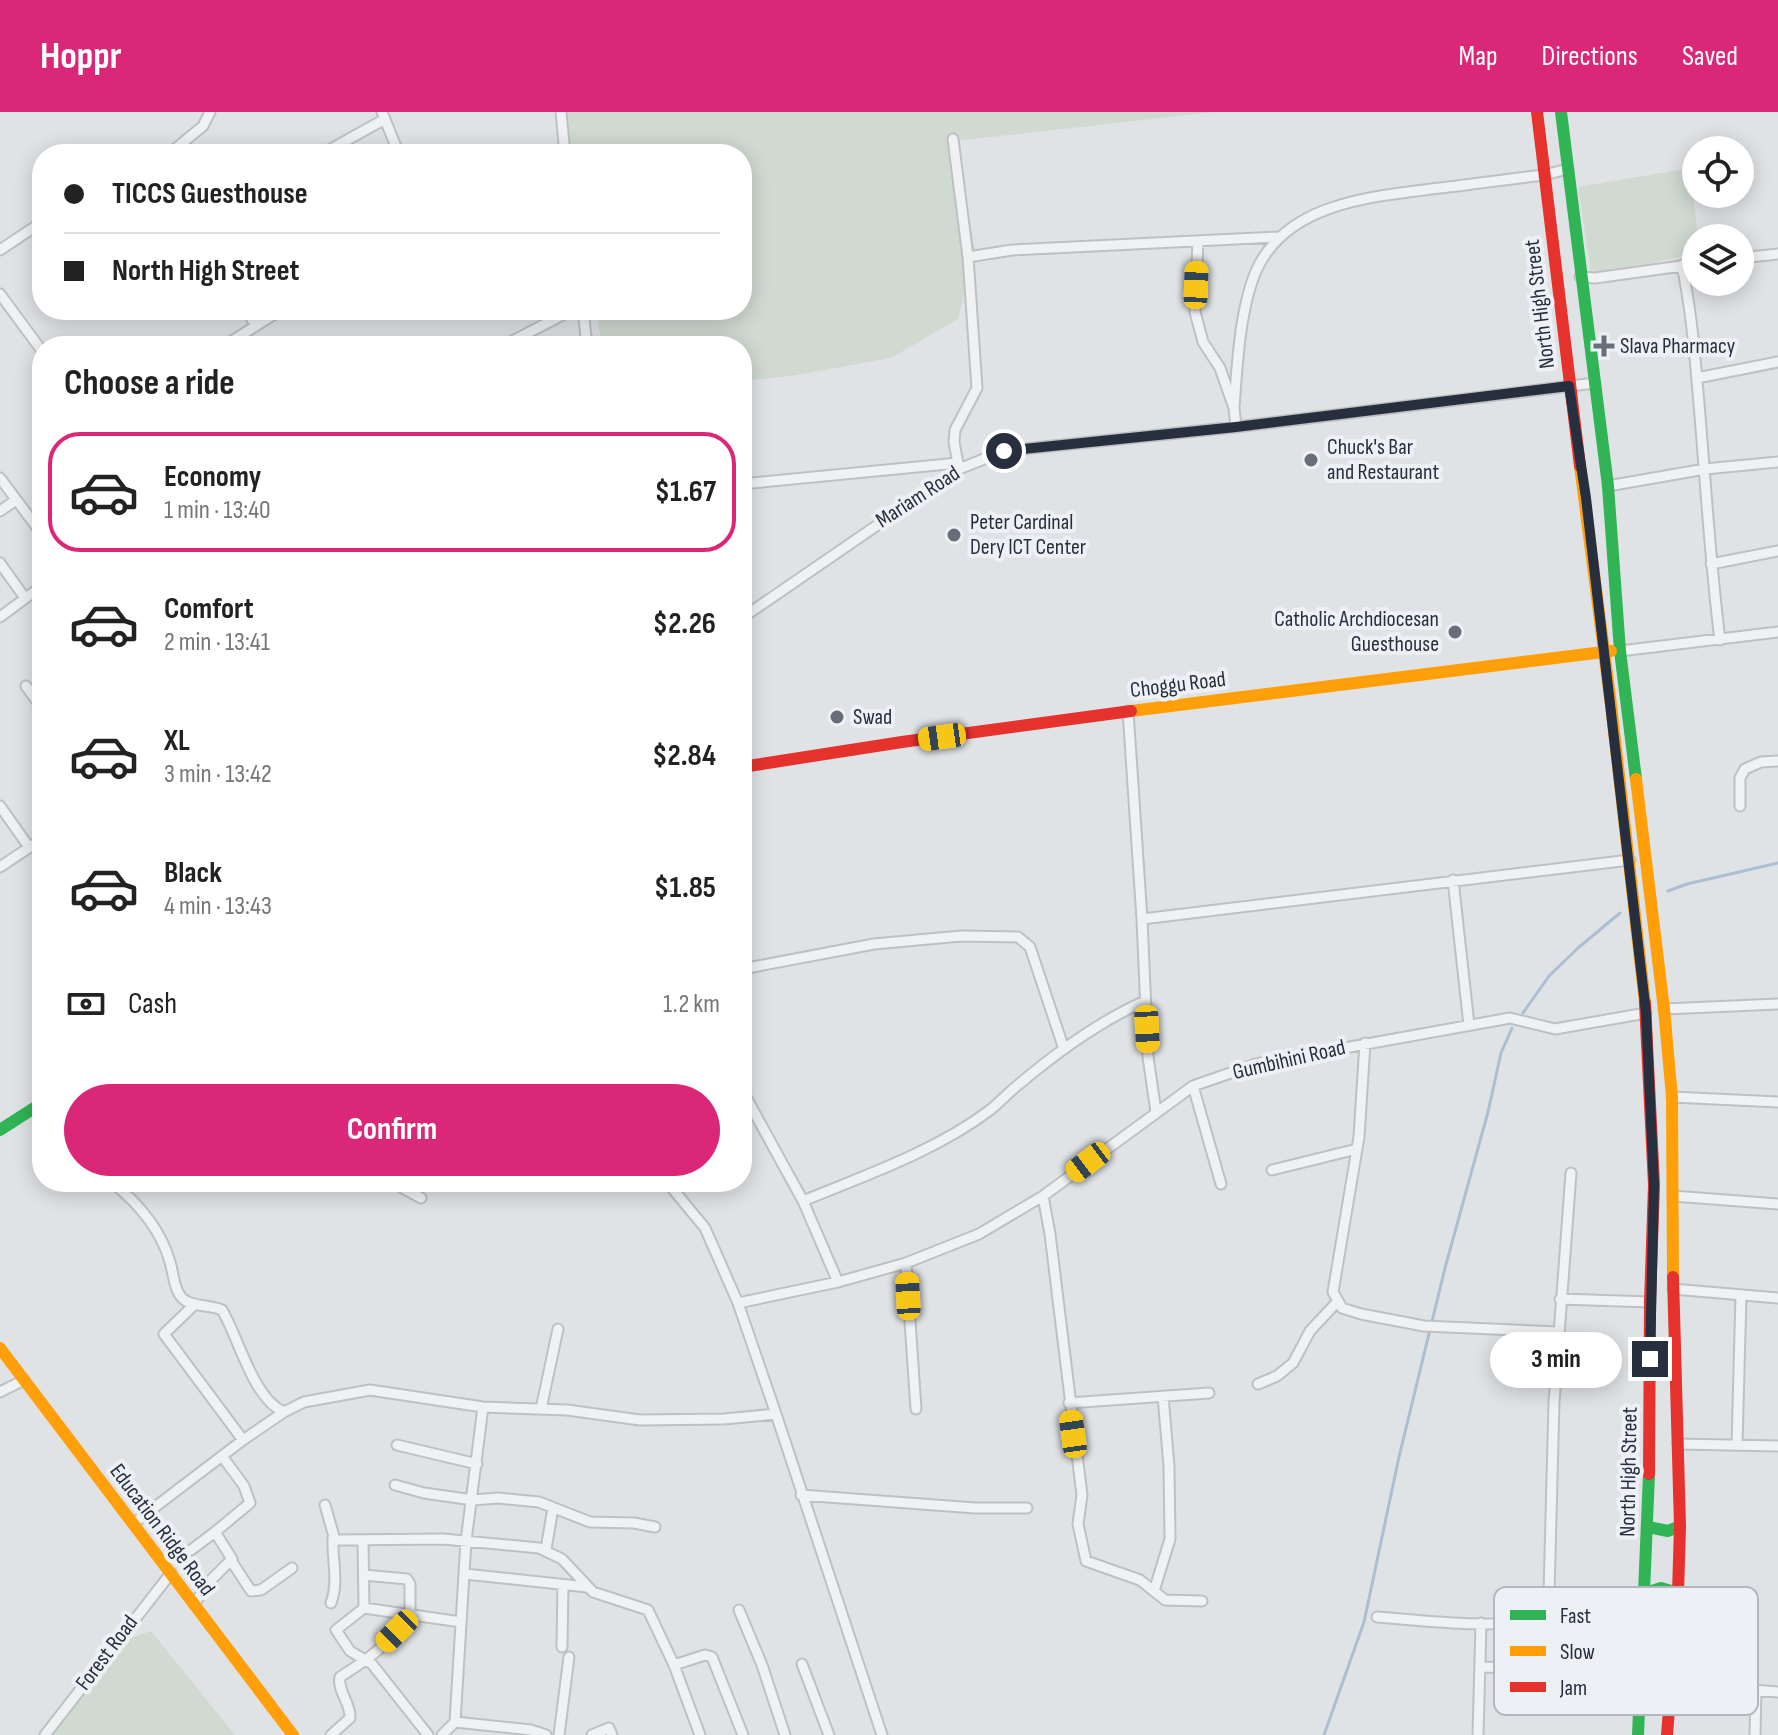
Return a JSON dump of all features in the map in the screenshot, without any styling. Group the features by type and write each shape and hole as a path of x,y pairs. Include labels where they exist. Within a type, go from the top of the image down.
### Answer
{"main road":[{"name":"North High Street","path":"1537,112 1630,860 1646,1013 1654,1141 1646,1587"},
{"name":"North High Street","path":"1561,112 1608,486 1620,651 1672,1097 1673,1289 1680,1526 1678,1587"},
{"name":"Choggu Road","path":"752,766 1128,711 1620,651"},
{"path":"0,1130 32,1109"},
{"name":"Education Ridge Road","path":"0,1348 293,1735"},
{"path":"1648,1527 1665,1531 1680,1526"},
{"name":"North High Street","path":"1638,1735 1639,1715"},
{"name":"North High Street","path":"1667,1735 1669,1715"}],"street":[{"path":"181,144 203,126 210,112"},
{"path":"561,112 564,144"},
{"path":"338,144 384,116 395,144"},
{"path":"752,483 958,466 955,430 977,388 968,257 953,139"},
{"path":"1236,427 1234,408 1238,353 1249,295 1258,267 1279,237 1301,223 1359,199 1544,175 1568,169"},
{"path":"0,250 32,229"},
{"path":"968,257 1012,250 1279,237"},
{"path":"1198,241 1195,312 1203,342 1220,368 1234,408"},
{"path":"1754,257 1778,254"},
{"path":"1580,277 1595,278 1682,265"},
{"path":"0,294 32,337"},
{"path":"1689,296 1720,640"},
{"path":"252,320 255,324"},
{"path":"238,336 262,320"},
{"path":"522,336 553,320"},
{"path":"1697,378 1778,362"},
{"name":"Mariam Road","path":"752,611 958,466 1004,451 1236,427 1595,383"},
{"path":"1608,486 1705,469 1778,462"},
{"path":"0,478 32,521"},
{"path":"0,511 16,500"},
{"path":"1711,564 1778,551"},
{"path":"0,563 25,598"},
{"path":"0,617 32,593"},
{"path":"1620,651 1778,632"},
{"path":"26,686 32,694"},
{"path":"1128,711 1148,1057 1156,1112"},
{"path":"1740,806 1740,778 1745,769 1761,762 1778,761"},
{"path":"0,806 29,847"},
{"path":"0,867 32,845"},
{"path":"1142,919 1630,860"},
{"path":"1453,880 1469,1025"},
{"path":"752,967 874,944 961,936 1018,937 1030,947 1064,1049"},
{"path":"803,1201 958,1131 991,1109 1064,1049 1118,1013 1145,1001"},
{"path":"1664,1009 1778,1004"},
{"name":"Gumbihini Road","path":"738,1303 838,1282 906,1263 979,1234 1043,1196 1193,1086 1256,1064 1510,1018 1555,1029 1646,1013"},
{"path":"1365,1043 1357,1149 1333,1292 1337,1302 1342,1308 1361,1314 1424,1326 1558,1332"},
{"path":"1193,1086 1221,1184"},
{"path":"1672,1097 1778,1102"},
{"path":"752,1108 803,1201 838,1282"},
{"path":"1272,1170 1357,1149"},
{"path":"1549,1587 1558,1332 1571,1173"},
{"path":"121,1192 159,1233 178,1293 187,1302 211,1305 222,1310 263,1394 273,1408 284,1412"},
{"path":"410,1192 421,1198"},
{"path":"675,1192 705,1228 738,1303 882,1735"},
{"path":"1043,1196 1082,1495 1078,1524 1086,1561 1140,1580 1165,1600 1202,1601"},
{"path":"1673,1196 1778,1204"},
{"path":"906,1263 916,1409"},
{"path":"1673,1289 1778,1298"},
{"path":"1737,1445 1741,1295"},
{"path":"1560,1299 1650,1302"},
{"path":"1258,1384 1277,1376 1293,1363 1310,1331 1337,1302"},
{"path":"195,1304 164,1334 243,1440"},
{"path":"541,1409 558,1329"},
{"path":"0,1392 24,1380"},
{"path":"134,1523 284,1412 304,1402 370,1390 483,1407 541,1409 640,1420 724,1419 776,1414"},
{"path":"1069,1403 1209,1393"},
{"path":"1154,1591 1170,1539 1169,1466 1163,1396"},
{"path":"442,1735 455,1722 466,1541 483,1407"},
{"path":"1678,1444 1778,1446"},
{"path":"397,1445 477,1464"},
{"path":"191,1550 250,1503 244,1486 222,1456"},
{"path":"395,1485 473,1500 498,1498 539,1502 590,1522 655,1527"},
{"path":"801,1495 975,1508 1027,1508"},
{"path":"325,1505 333,1538 332,1559 337,1577 331,1603"},
{"path":"546,1549 553,1508"},
{"path":"215,1532 251,1591 261,1590 292,1568"},
{"path":"333,1538 340,1541 466,1541 546,1549 562,1559 593,1592 648,1610 674,1665 700,1735"},
{"path":"363,1541 364,1608"},
{"path":"194,1604 212,1579 232,1562"},
{"name":"Forest Road","path":"45,1735 171,1573"},
{"path":"465,1574 587,1587"},
{"path":"331,1735 350,1718 350,1707 338,1684 340,1677 367,1660 397,1631 407,1614 410,1584 407,1579 364,1575"},
{"path":"562,1647 563,1585"},
{"path":"428,1735 367,1660 350,1651 336,1630 364,1608 461,1622"},
{"path":"739,1610 762,1665 785,1735"},
{"path":"1377,1617 1494,1623"},
{"path":"1478,1735 1481,1623"},
{"path":"674,1665 705,1655 712,1657 743,1735"},
{"path":"559,1735 569,1657"},
{"path":"802,1664 829,1735"},
{"path":"1481,1667 1494,1667"},
{"path":"1758,1690 1778,1692"},
{"path":"1755,1715 1755,1735"},
{"path":"455,1722 531,1730 546,1735"},
{"path":"592,1735 609,1728 612,1735"}],"shaded area":[{"path":"567,112 1215,112 955,141 975,249 958,319 891,358 752,380 752,336 600,336 598,320 752,320 752,144 570,144"},
{"path":"1682,169 1682,208 1695,208 1696,224 1682,224 1682,256 1591,272 1578,187"},
{"path":"151,1631 235,1735 49,1735 118,1642"}],"waterway":[{"path":"1668,891 1778,863"},
{"path":"1523,1013 1549,976 1620,913"},
{"path":"1324,1735 1364,1622 1399,1457 1445,1268 1501,1053 1512,1028"}],"traffic: fast":[{"path":"1561,112 1608,486 1620,651 1636,779"},
{"path":"0,1130 32,1109"},
{"path":"1644,1587 1649,1474"},
{"path":"1648,1527 1668,1531 1680,1526"},
{"path":"1638,1735 1639,1715"}],"traffic: slow":[{"path":"1580,466 1645,1003"},
{"path":"1131,711 1611,651"},
{"path":"1636,779 1672,1097 1673,1277"},
{"path":"0,1348 293,1735"}],"traffic: jam":[{"path":"1537,112 1580,466"},
{"path":"752,765 1131,711"},
{"path":"1645,1003 1654,1185 1649,1474"},
{"path":"1673,1277 1680,1526 1678,1587"},
{"path":"1667,1735 1669,1715"}],"place":[{"name":"Slava Pharmacy","path":"1604,346"},
{"name":"Chuck's Bar and Restaurant","path":"1311,460"},
{"name":"Peter Cardinal Dery ICT Center","path":"954,535"},
{"name":"Catholic Archdiocesan Guesthouse","path":"1455,632"},
{"name":"Swad","path":"837,717"}],"route":[{"path":"1004,451 1346,415 1569,386 1586,498 1646,1013 1654,1185 1650,1359"}]}
